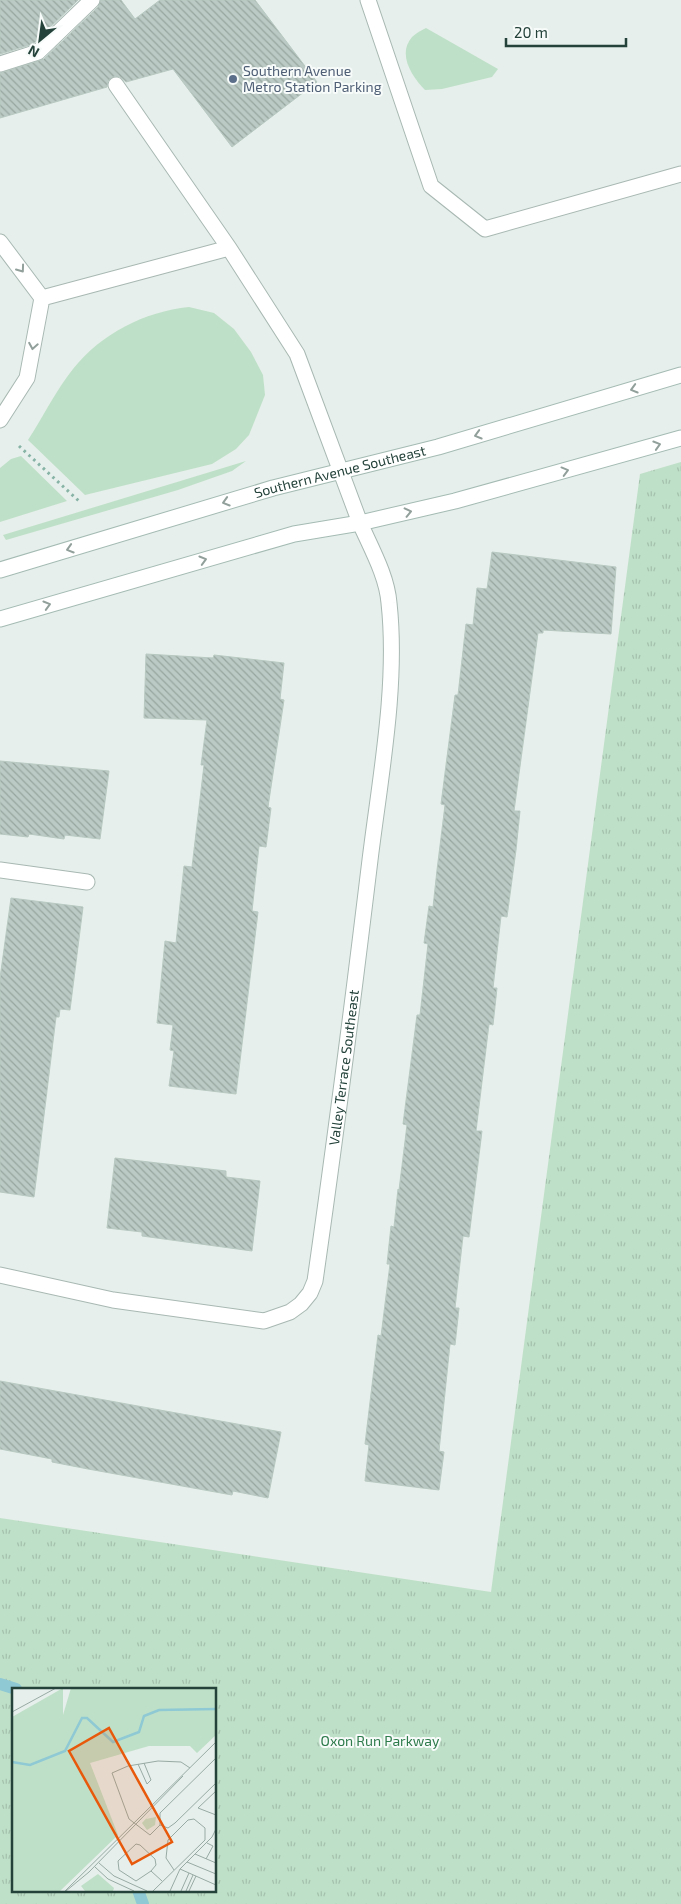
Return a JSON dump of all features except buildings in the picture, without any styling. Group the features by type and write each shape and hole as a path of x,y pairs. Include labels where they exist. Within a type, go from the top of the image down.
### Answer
{"main road":[{"path":"0,64 38,52 92,0"},
{"path":"368,0 431,186 485,229 681,174"},
{"name":"Valley Terrace Southeast","path":"0,1275 113,1300 264,1321 290,1312 310,1293 315,1281 338,1121 382,759 392,652 389,600 378,565 360,523 297,354 229,248 116,85"},
{"path":"0,242 42,298 28,378 0,420"},
{"path":"42,298 229,248"},
{"name":"Southern Avenue Southeast","path":"0,570 340,470 438,446 681,375"},
{"path":"0,619 294,534 360,523 455,501 681,438"},
{"path":"0,870 86,882"}],"path":[{"path":"19,446 80,502"}],"green space":[{"path":"426,28 498,69 492,77 442,89 425,90 411,72 406,58 406,51 412,37"},
{"path":"189,307 214,313 234,329 251,352 263,375 265,395 249,435 236,449 212,464 85,495 28,440 67,377 84,356 97,345 125,326 140,319"},
{"path":"21,456 67,501 0,522 0,468 11,459"},
{"path":"246,461 232,471 178,490 6,540 3,535"},
{"name":"Oxon Run Parkway","path":"681,462 681,1904 0,1904 0,1518 491,1592 640,474"}],"waterway":[{"path":"0,1684 13,1688"},
{"path":"139,1892 143,1904"}],"place":[{"name":"Southern Avenue Metro Station Parking","path":"233,79"}]}
